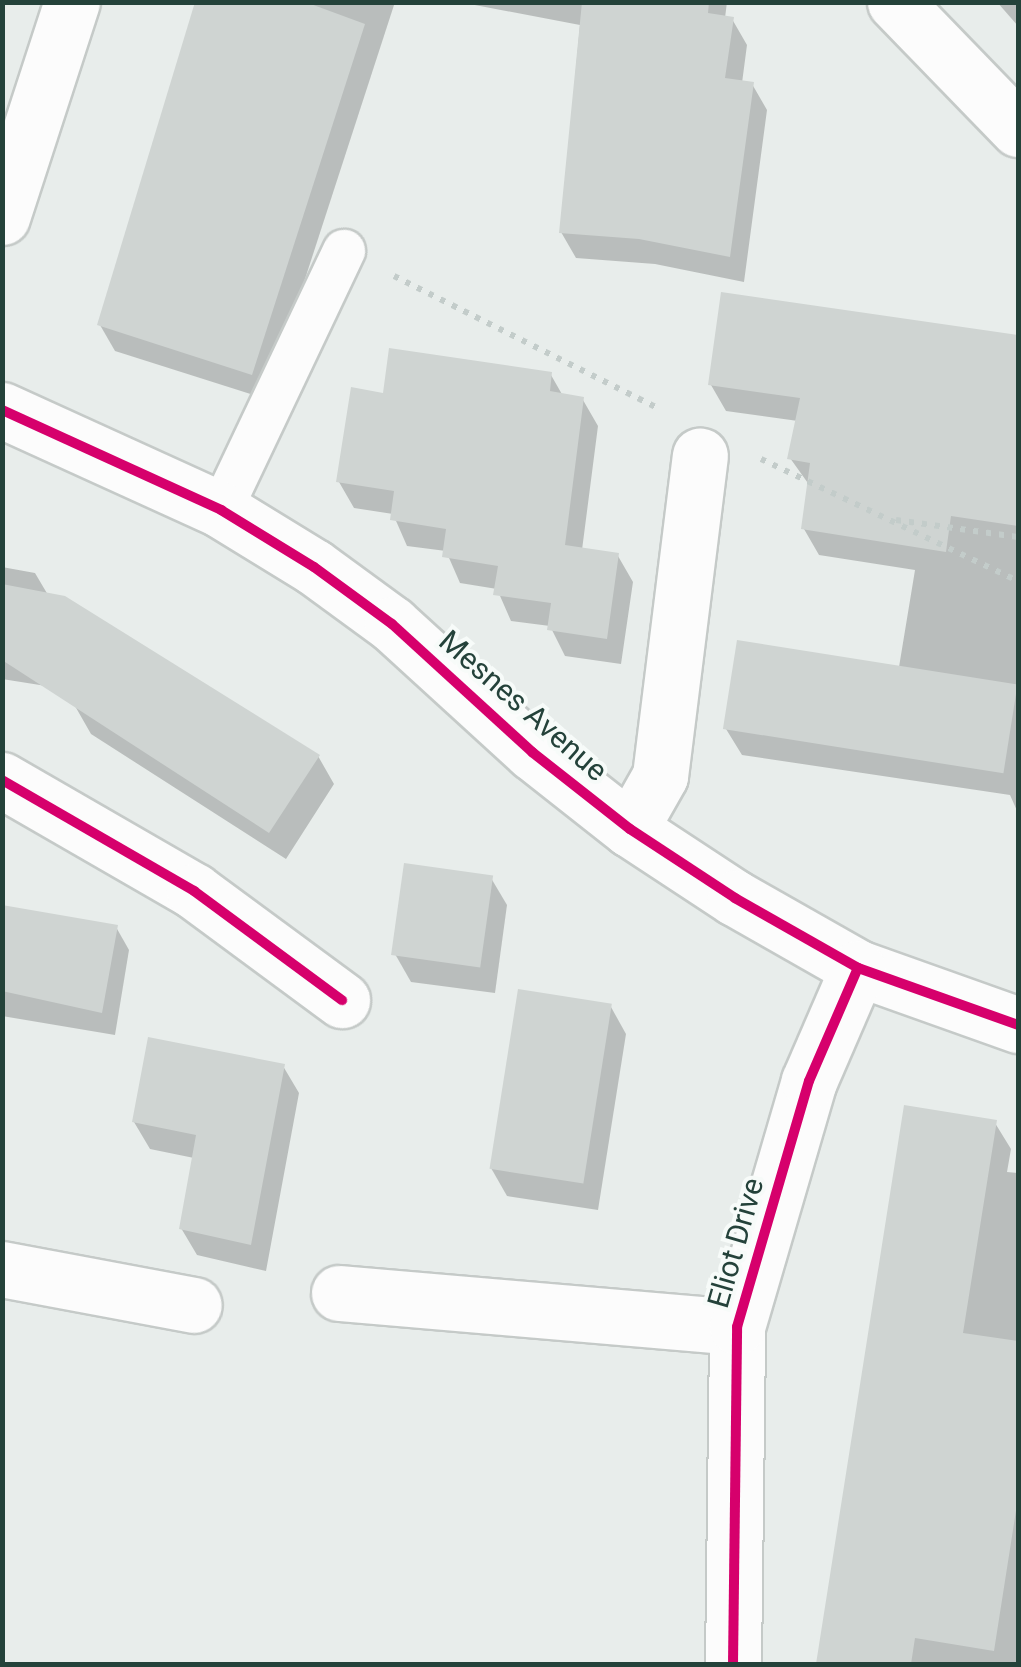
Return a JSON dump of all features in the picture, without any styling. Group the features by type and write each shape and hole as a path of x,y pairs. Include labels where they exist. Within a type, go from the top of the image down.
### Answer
{"street":[{"path":"2,217 72,2"},
{"path":"895,2 1018,129"},
{"name":"Mesnes Avenue","path":"2,410 221,510 392,624 532,752 630,829 858,968 1018,1025"},
{"path":"630,829 660,776 700,455"},
{"path":"2,780 194,892 342,1000"},
{"name":"Eliot Drive","path":"734,1664 737,1327 809,1082 858,968"},
{"path":"2,1269 194,1306"},
{"path":"340,1294 737,1327"}],"lane":[{"path":"221,510 344,251"}],"path":[{"path":"886,518 1018,537"}],"building":[{"path":"195,2 308,3 365,24 252,375 97,325"},
{"path":"582,2 709,2 708,13 734,17 725,78 754,82 730,257 639,239 559,233"},
{"path":"721,292 1018,335 1018,526 951,516 946,552 801,529 810,463 787,459 800,398 708,385"},
{"path":"389,348 552,372 550,391 584,397 565,545 619,553 607,639 547,630 551,603 493,595 498,566 442,557 446,529 390,520 394,491 336,482 351,387 383,393"},
{"path":"2,584 65,596 320,755 269,833 2,660"},
{"path":"737,640 1018,684 1003,773 723,729"},
{"path":"404,863 493,876 480,968 391,955"},
{"path":"2,905 118,925 102,1013 2,991"},
{"path":"518,989 612,1004 583,1184 490,1169"},
{"path":"148,1037 285,1064 251,1245 179,1229 196,1135 132,1122"},
{"path":"904,1105 997,1120 963,1333 1018,1341 1018,1498 994,1651 915,1638 911,1664 816,1664"}],"cycle path":[{"path":"2,410 221,510 314,567 392,624 532,752 630,829 735,898 858,968 1018,1025"},
{"path":"2,780 194,891 342,1000"},
{"path":"733,1664 737,1327 809,1081 858,968"}]}
